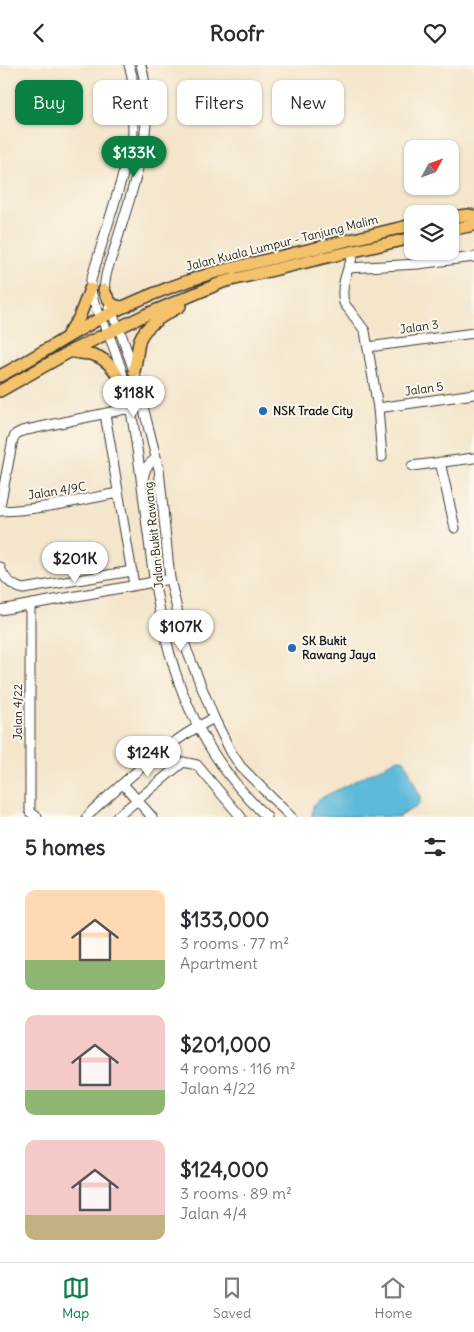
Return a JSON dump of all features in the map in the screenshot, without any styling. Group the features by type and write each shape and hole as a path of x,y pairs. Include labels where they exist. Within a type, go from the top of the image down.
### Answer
{"main road":[{"path":"459,216 474,216"},
{"path":"459,228 474,225"},
{"name":"Jalan Kuala Lumpur - Tanjung Malim","path":"0,376 100,319 156,292 216,272 404,227"},
{"name":"Jalan Kuala Lumpur - Tanjung Malim","path":"0,391 71,351 223,282 404,240"},
{"path":"134,371 139,344 144,331 173,310 223,282"},
{"path":"62,341 75,325 90,289"},
{"path":"104,290 109,301 116,307 131,305"},
{"path":"71,351 95,355 105,360 115,372 127,393"}],"street":[{"path":"90,289 133,134 132,76 128,65"},
{"path":"104,290 107,273 145,137 148,110 141,65"},
{"path":"126,161 138,165"},
{"path":"354,257 345,275 344,303 365,331 378,408 382,457"},
{"path":"348,268 418,264 474,257"},
{"name":"Jalan Bukit Rawang","path":"90,289 100,319 114,331 134,371 159,469 170,579 186,648 214,718 241,767 291,817"},
{"name":"Jalan Bukit Rawang","path":"104,290 106,304 112,314 130,408 154,581 168,649 197,726 221,766 243,795 267,817"},
{"name":"Jalan 3","path":"368,347 474,333"},
{"name":"Jalan 5","path":"378,408 474,394"},
{"path":"0,506 13,439 16,434 22,431 130,408"},
{"path":"105,414 134,585"},
{"path":"412,466 474,458"},
{"path":"142,484 148,463 156,459"},
{"path":"440,462 455,528"},
{"name":"Jalan 4/9C","path":"0,511 13,511 118,493"},
{"path":"0,567 6,579 15,587 23,589 132,571"},
{"path":"0,610 170,579"},
{"name":"Jalan 4/22","path":"30,605 30,812 37,817"},
{"path":"87,817 171,743 197,726 214,718"},
{"path":"117,817 183,762 197,765 242,817"},
{"path":"123,784 152,817"}],"water":[{"path":"398,759 405,761 420,797 420,803 417,806 398,817 312,816 313,806 317,800"}],"place":[{"name":"NSK Trade City","path":"263,411"},
{"name":"SK Bukit Rawang Jaya","path":"292,648"}]}
